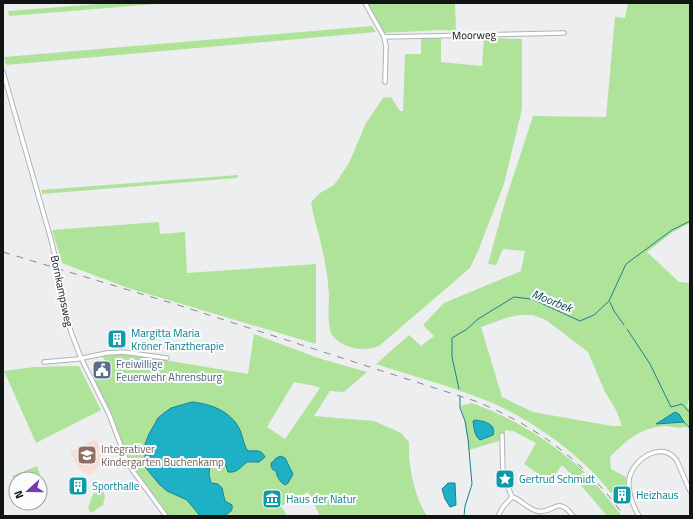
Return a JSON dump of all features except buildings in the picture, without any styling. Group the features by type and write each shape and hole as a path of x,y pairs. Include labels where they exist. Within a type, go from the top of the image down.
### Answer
{"street":[{"path":"365,3 384,37 386,46 385,82"},
{"name":"Moorweg","path":"384,37 564,33"},
{"name":"Bornkampsweg","path":"3,72 56,262 64,307 71,332 81,358 109,414 126,459 166,516"},
{"path":"44,362 123,352 167,358"},
{"path":"502,435 503,474 512,497 538,512 562,506 567,508 573,516"},
{"path":"639,516 631,494 629,480 636,463 645,456 654,452 662,452 674,457 690,491"},
{"path":"498,516 503,507 512,497"}],"shaded area":[{"name":"Integrativer Kindergarten Buchenkamp","path":"96,439 104,458 89,475 79,468 70,452"}],"green space":[{"path":"111,3 169,3 9,16 8,11"},
{"path":"366,3 455,3 456,31 441,30 383,33"},
{"path":"628,3 690,3 690,223 673,232 647,252 679,282 690,283 690,396 687,406 690,409 690,429 686,427 655,427 640,432 628,440 610,457 611,469 626,477 626,490 611,493 586,465 554,439 519,416 502,407 472,395 376,364 409,335 421,346 434,336 423,325 444,303 521,271 525,251 503,249 496,265 488,264 505,202 533,116 606,117 615,17 625,18","holes":["533,315 546,320 588,352 605,392 616,410 622,426 612,426 533,412 502,397 481,327 509,317"]},
{"path":"372,26 376,32 6,65 4,57"},
{"path":"441,37 441,62 482,66 484,38 522,39 522,109 504,184 470,268 379,346 360,349 347,346 337,340 330,332 329,296 326,269 311,202 320,193 334,185 339,178 349,163 366,123 383,98 391,97 400,111 403,111 405,54 421,54 421,38"},
{"path":"238,175 237,178 42,194 41,190"},
{"path":"159,222 160,234 185,232 187,273 316,264 316,344 128,288 62,263 52,230"},
{"path":"254,334 318,358 367,372 344,392 330,391 314,416 374,421 401,433 409,442 411,471 415,490 427,516 320,516 308,492 281,506 286,514 283,516 225,516 231,513 225,501 222,490 211,483 209,475 210,462 213,459 218,459 226,466 240,469 247,462 255,463 244,446 239,429 235,422 230,416 210,405 155,422 145,444 146,468 167,491 187,500 200,516 169,516 127,458 114,419 94,380 112,376 102,355 129,354 248,374","holes":["294,382 320,388 285,439 267,427"]},
{"path":"79,366 101,410 36,443 4,371 34,367"},
{"path":"472,403 527,429 565,455 589,477 622,516 607,516 562,465 550,482 524,464 536,443 513,431 505,430 505,439 469,450 465,421 460,406"},
{"path":"37,466 39,471 24,471"},
{"path":"103,490 105,497 103,505 91,513 88,508 93,494"}],"water":[{"path":"192,402 219,409 231,417 239,428 248,451 260,452 265,457 259,462 247,462 234,472 228,472 226,466 218,459 213,459 210,462 209,475 211,483 218,484 222,488 225,501 232,505 230,513 226,515 200,516 187,500 167,491 159,484 146,468 145,444 158,418 171,408"},
{"path":"675,412 679,414 684,422 656,424"},
{"path":"475,420 489,424 493,428 493,435 480,440 475,431 473,421"},
{"path":"280,456 285,458 293,474 288,483 285,485 280,481 276,471 271,466 271,463"},
{"path":"448,483 455,483 456,505 450,507 445,499 442,489"}],"waterway":[{"name":"Moorbek","path":"459,389 452,357 452,338 467,329 478,319 514,297 532,299 580,321 594,315 609,301 626,264 672,230 690,221"},
{"path":"610,302 614,311 624,325"},
{"path":"627,329 650,364 671,407 682,404 690,413"},
{"name":"Moorbek","path":"460,396 460,408 465,421 468,439 472,484 465,506 464,516"},
{"path":"684,422 687,425"}],"railway":[{"path":"3,252 178,305 475,401 518,422 539,434 558,448 594,479 624,516"}],"place":[{"name":"Margitta Maria Kröner Tanztherapie","path":"117,339"},
{"name":"Freiwillige Feuerwehr Ahrensburg","path":"102,370"},
{"name":"Integrativer Kindergarten Buchenkamp","path":"87,455"},
{"name":"Gertrud Schmidt","path":"505,479"},
{"name":"Sporthalle","path":"78,486"},
{"name":"Heizhaus","path":"622,495"},
{"name":"Haus der Natur","path":"272,499"}]}
